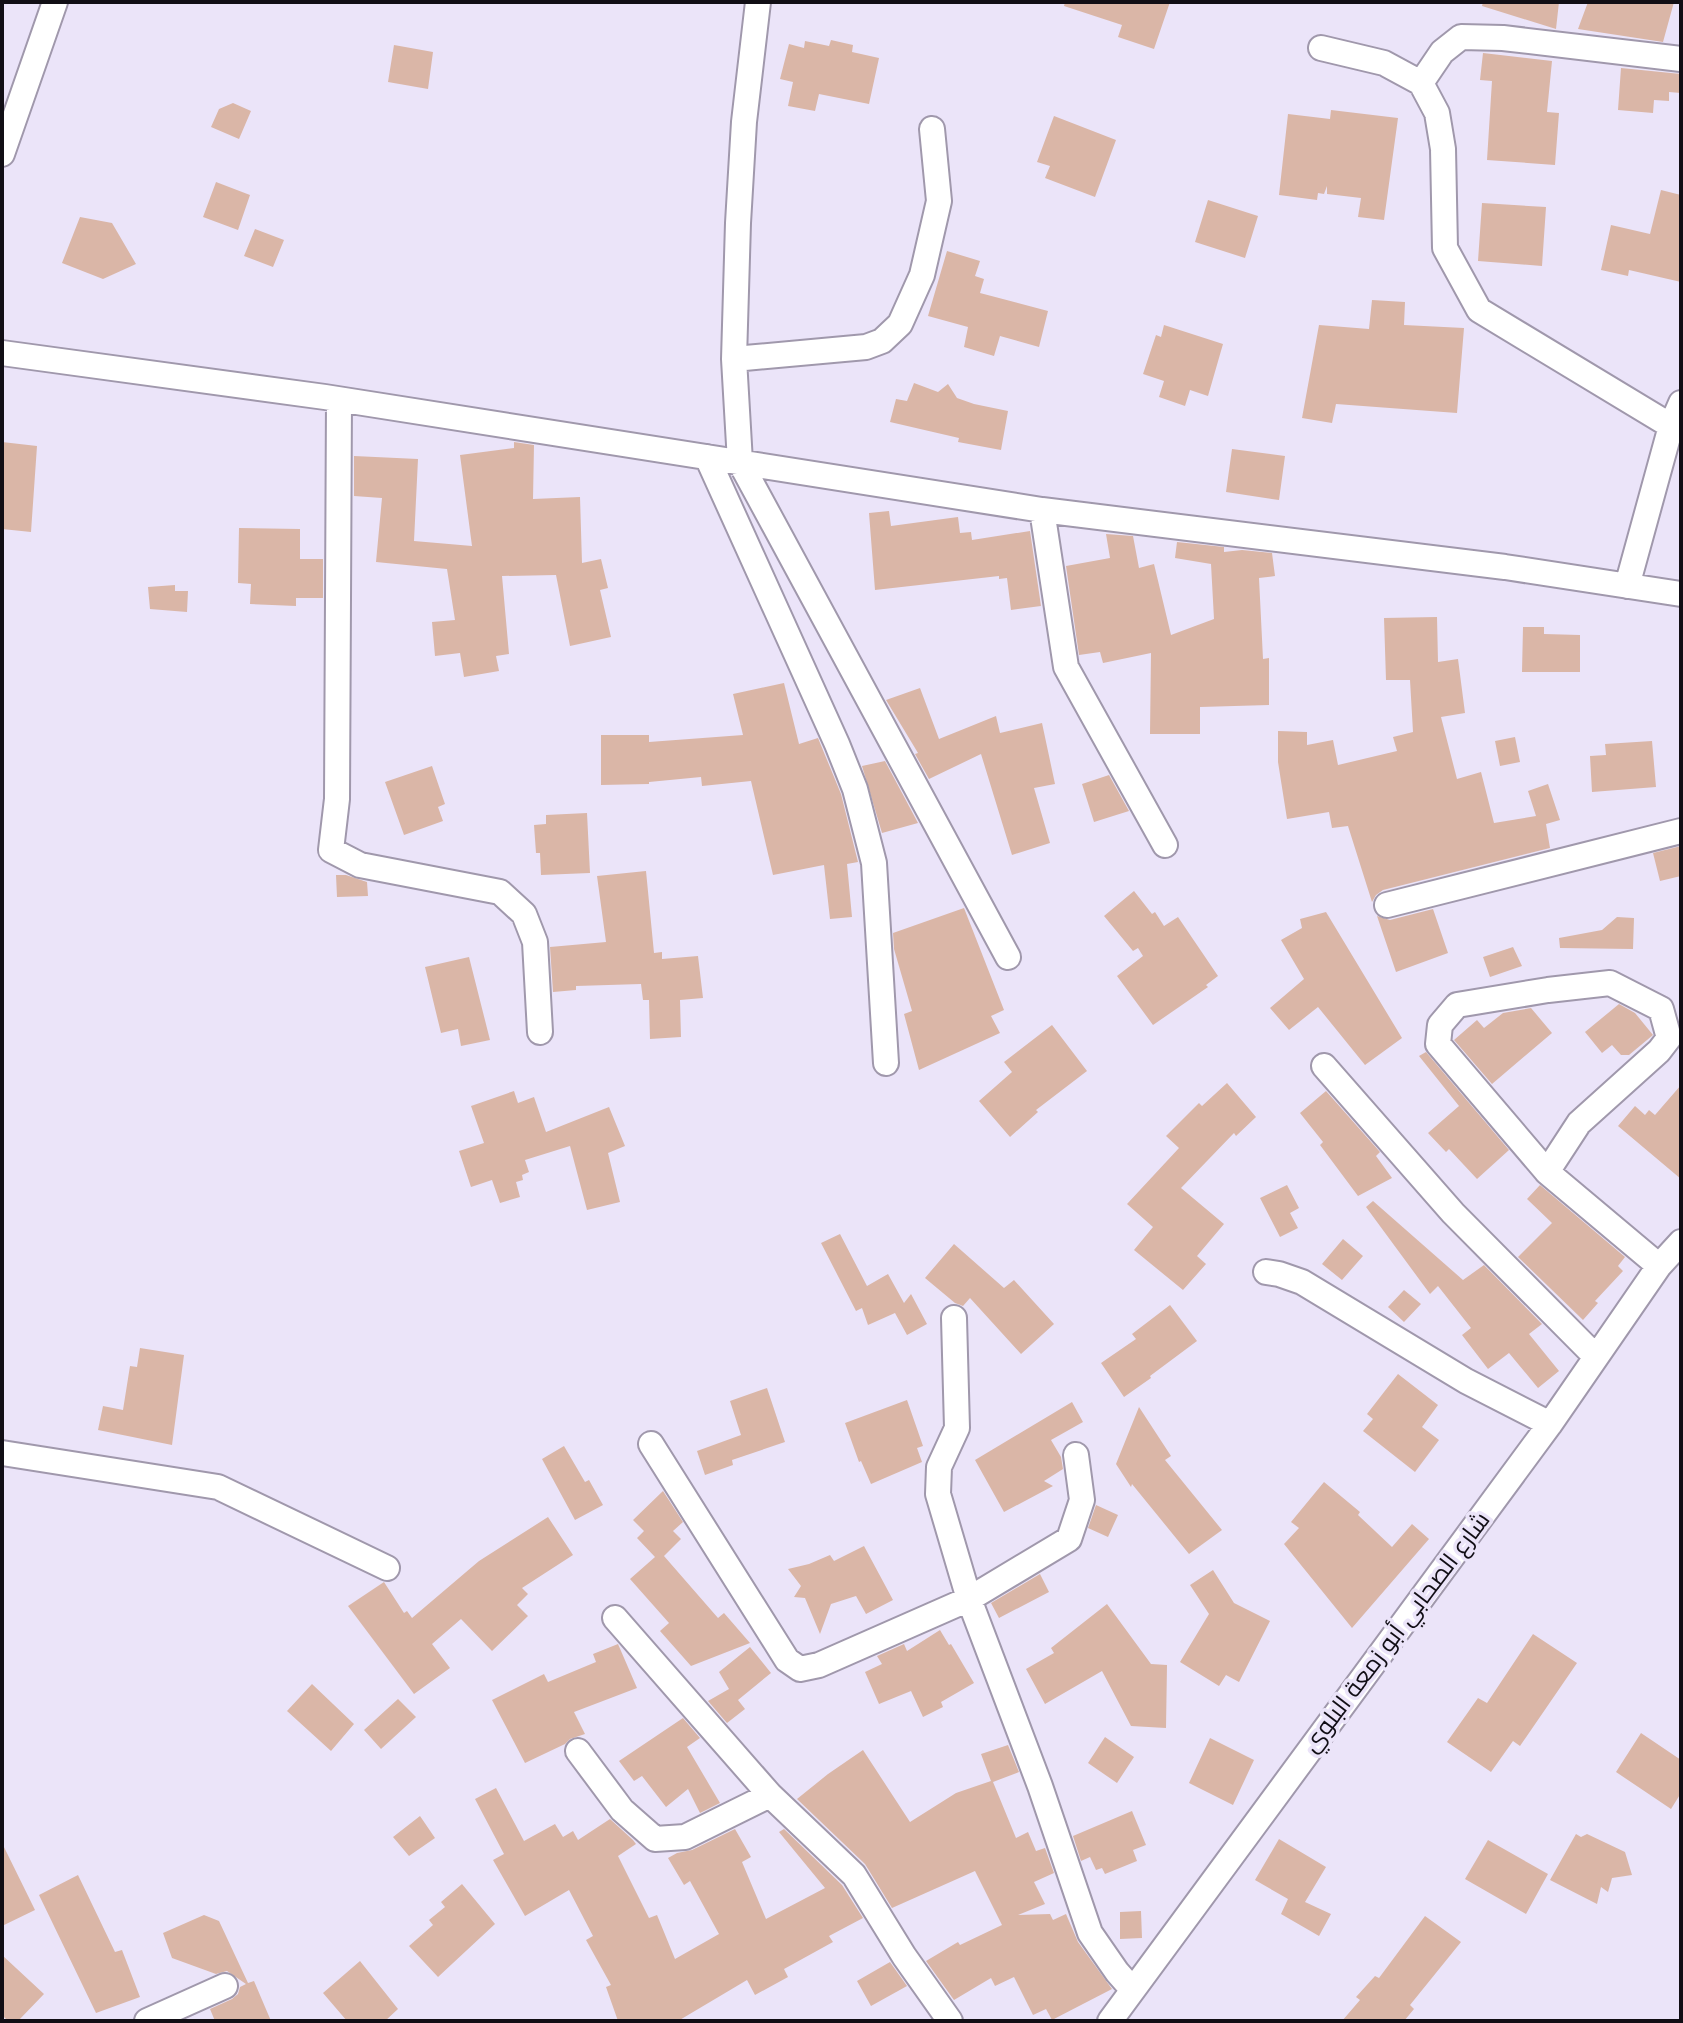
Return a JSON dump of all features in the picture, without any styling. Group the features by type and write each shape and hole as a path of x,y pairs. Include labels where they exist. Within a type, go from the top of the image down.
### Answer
{"street":[{"path":"2,154 55,2"},
{"path":"758,2 744,122 734,359 740,462 1008,957"},
{"path":"1421,83 1442,52 1461,37 1503,38 1681,59"},
{"path":"1321,48 1384,63 1421,83 1437,113 1443,149 1445,248 1479,310 1671,426"},
{"path":"734,359 866,347 882,341 900,324 922,275 939,201 932,129"},
{"path":"2,353 339,400 1042,510 1505,567 1681,594"},
{"path":"339,400 337,799 331,850 360,865 500,892 524,914 535,942 540,1032"},
{"path":"1627,586 1671,426 1681,403"},
{"path":"707,457 855,789 874,863 886,1063"},
{"path":"1042,510 1066,667 1165,845"},
{"path":"1387,905 1681,831"},
{"path":"1547,1172 1579,1123 1659,1051 1669,1038 1661,1009 1610,983 1457,1005 1440,1025 1438,1044 1547,1172 1659,1266"},
{"path":"1324,1066 1453,1213 1595,1356"},
{"name":"شارع الصحابي أبو زمعة البلوي","path":"1110,2021 1550,1424 1659,1266 1681,1242"},
{"path":"1266,1272 1302,1282 1466,1381 1550,1424"},
{"path":"954,1318 957,1428 939,1467 938,1494 969,1599 1040,1786 1090,1933 1132,1989"},
{"path":"651,1444 787,1660 800,1669 819,1665 969,1599 1069,1539 1082,1500 1076,1455"},
{"path":"2,1453 218,1487 387,1568"},
{"path":"615,1618 770,1795 854,1875 904,1956 950,2021"},
{"path":"578,1751 622,1810 655,1839 685,1837 770,1795"},
{"path":"147,2021 225,1986"}],"building":[{"path":"1065,2 1170,2 1154,49 1118,37 1122,25 1064,6"},
{"path":"1483,2 1559,2 1556,29 1482,6"},
{"path":"1588,2 1674,2 1663,42 1578,29"},
{"path":"831,40 853,45 852,52 879,58 869,104 819,94 815,111 788,106 793,82 780,79 789,44 804,48 805,41 829,46"},
{"path":"394,45 433,52 428,89 388,82"},
{"path":"1483,53 1552,61 1547,112 1559,113 1555,165 1487,160 1492,81 1480,80"},
{"path":"1621,68 1681,74 1681,93 1669,92 1669,101 1654,100 1653,113 1618,110"},
{"path":"233,103 251,111 239,139 211,127 219,109"},
{"path":"1331,110 1398,118 1384,220 1358,217 1361,198 1327,194 1327,186 1324,194 1318,193 1317,200 1279,195 1288,114 1330,119"},
{"path":"1054,116 1116,140 1095,197 1045,178 1050,166 1037,162"},
{"path":"216,182 250,195 238,230 203,217"},
{"path":"1661,190 1681,195 1681,282 1629,270 1628,276 1601,270 1611,225 1650,234"},
{"path":"1208,200 1258,216 1245,258 1195,242"},
{"path":"1482,203 1546,207 1542,266 1478,261"},
{"path":"80,217 112,223 136,264 103,279 62,263"},
{"path":"255,229 284,240 273,267 244,256"},
{"path":"947,251 980,261 975,276 984,279 980,293 1048,311 1039,347 1000,336 994,356 964,347 968,327 928,316"},
{"path":"1372,300 1405,302 1404,325 1464,328 1457,413 1336,404 1332,423 1302,418 1319,325 1369,329"},
{"path":"1164,325 1223,344 1208,396 1190,390 1185,406 1159,397 1164,381 1143,374 1156,335 1161,337"},
{"path":"914,383 938,392 948,384 957,398 1008,411 1001,450 958,442 959,438 890,422 896,399 907,401"},
{"path":"2,442 37,446 31,532 2,529"},
{"path":"514,442 534,445 533,499 580,497 582,563 601,559 608,588 600,590 611,637 570,646 556,575 502,576 509,654 496,656 499,671 464,677 460,653 435,656 432,622 455,620 447,569 376,562 382,498 354,496 354,456 418,459 414,541 472,546 460,455 514,448"},
{"path":"1232,449 1285,456 1279,500 1226,492"},
{"path":"889,511 891,526 958,517 960,533 971,532 972,540 1030,531 1041,606 1011,610 1007,578 999,579 999,576 875,590 869,513"},
{"path":"239,528 300,529 300,559 323,559 323,598 296,598 296,606 250,604 251,584 238,583"},
{"path":"1106,534 1133,536 1139,568 1154,564 1171,635 1214,619 1211,564 1175,558 1177,542 1224,547 1224,552 1272,553 1275,576 1259,578 1263,659 1269,658 1269,705 1200,707 1200,734 1150,734 1151,653 1103,663 1100,652 1079,655 1066,566 1110,558"},
{"path":"175,585 175,591 188,591 187,612 150,609 148,587"},
{"path":"1437,617 1438,662 1458,659 1465,713 1441,717 1457,779 1481,772 1494,823 1536,816 1528,791 1548,784 1560,820 1546,824 1550,848 1383,890 1372,902 1348,826 1332,828 1329,812 1287,819 1278,762 1278,731 1307,732 1307,745 1333,740 1338,765 1397,751 1393,737 1413,732 1410,680 1386,680 1384,618"},
{"path":"1523,627 1544,627 1544,634 1580,635 1580,672 1522,672"},
{"path":"784,683 799,744 818,738 841,794 858,862 847,864 852,917 830,919 824,865 773,875 751,781 702,786 701,777 649,784 601,785 601,735 649,735 649,742 743,735 733,694"},
{"path":"920,688 939,739 996,716 1000,733 1042,723 1055,784 1034,788 1050,843 1012,855 981,754 929,779 915,754 918,753 886,700"},
{"path":"1515,737 1520,762 1500,766 1495,741"},
{"path":"1652,741 1656,787 1592,792 1590,756 1606,755 1605,744"},
{"path":"885,761 918,823 882,833 862,766"},
{"path":"432,766 445,804 438,807 443,821 404,835 385,782"},
{"path":"1109,775 1129,811 1094,822 1082,784"},
{"path":"587,813 590,873 541,875 534,825 546,824 546,815"},
{"path":"1681,846 1681,876 1660,881 1653,853"},
{"path":"646,871 654,953 662,952 662,959 698,956 703,998 680,1000 681,1037 650,1039 649,1000 643,1000 641,984 576,986 576,990 553,992 550,947 606,942 597,876"},
{"path":"336,875 367,882 368,896 337,897"},
{"path":"1134,891 1164,926 1178,917 1218,976 1206,985 1208,987 1153,1025 1117,976 1143,956 1138,948 1133,951 1104,916"},
{"path":"964,908 1004,1010 991,1016 1000,1033 919,1070 904,1014 912,1011 894,949 893,933"},
{"path":"1433,909 1448,953 1396,972 1377,916 1390,920"},
{"path":"1326,912 1402,1038 1365,1065 1318,1007 1289,1030 1270,1008 1304,979 1281,940 1302,928 1300,919"},
{"path":"1617,917 1634,918 1633,949 1560,948 1559,938 1602,930"},
{"path":"1513,947 1522,966 1490,977 1483,957"},
{"path":"469,957 490,1040 461,1046 458,1029 441,1033 425,967"},
{"path":"1619,1004 1635,1013 1653,1035 1629,1055 1621,1055 1612,1045 1602,1053 1585,1032"},
{"path":"1531,1008 1552,1033 1492,1084 1454,1040 1477,1020 1484,1028 1503,1013"},
{"path":"1052,1025 1087,1071 1036,1110 1038,1112 1010,1137 979,1101 1012,1072 1004,1062"},
{"path":"1426,1052 1509,1150 1477,1179 1449,1149 1446,1152 1428,1133 1459,1106 1419,1056"},
{"path":"1227,1083 1256,1117 1236,1136 1234,1133 1181,1188 1224,1224 1197,1256 1206,1264 1183,1290 1134,1250 1153,1227 1127,1204 1179,1148 1166,1136 1199,1103 1202,1106"},
{"path":"1681,1085 1681,1179 1618,1126 1635,1106 1645,1115 1649,1110 1655,1115"},
{"path":"514,1091 518,1103 534,1097 546,1132 609,1107 625,1146 608,1153 620,1202 587,1210 570,1146 525,1160 529,1172 522,1175 523,1180 516,1182 520,1197 500,1203 492,1180 471,1187 459,1151 484,1143 471,1106"},
{"path":"1326,1091 1380,1152 1376,1156 1392,1178 1358,1196 1300,1113"},
{"path":"1287,1185 1299,1208 1290,1213 1298,1228 1280,1237 1260,1198"},
{"path":"1540,1185 1625,1257 1618,1266 1623,1271 1595,1301 1598,1303 1583,1320 1518,1257 1552,1223 1527,1199"},
{"path":"1373,1201 1463,1280 1484,1265 1542,1324 1529,1334 1559,1371 1538,1388 1509,1353 1488,1369 1462,1335 1471,1328 1438,1286 1430,1294 1366,1207"},
{"path":"840,1234 867,1286 888,1274 904,1303 911,1294 927,1324 907,1335 895,1313 868,1325 862,1308 856,1311 821,1243"},
{"path":"1343,1239 1363,1256 1342,1280 1322,1264"},
{"path":"954,1244 1004,1288 1014,1280 1054,1324 1021,1354 970,1298 963,1306 955,1303 925,1278"},
{"path":"1404,1290 1421,1304 1404,1322 1388,1307"},
{"path":"1170,1305 1197,1341 1124,1397 1101,1363 1136,1339 1132,1334"},
{"path":"140,1348 184,1355 172,1445 98,1430 103,1406 123,1410 130,1366 137,1367"},
{"path":"1398,1374 1438,1405 1422,1427 1439,1440 1415,1472 1363,1431 1373,1419 1367,1414"},
{"path":"767,1388 785,1442 732,1460 733,1465 705,1475 697,1451 741,1435 730,1401"},
{"path":"907,1400 923,1446 917,1448 922,1462 871,1484 859,1462 845,1423"},
{"path":"1072,1402 1083,1422 1051,1440 1061,1457 1063,1469 1044,1481 1053,1486 1004,1512 975,1460"},
{"path":"1139,1407 1171,1456 1165,1460 1222,1530 1189,1554 1132,1484 1131,1487 1116,1464"},
{"path":"564,1446 603,1505 575,1520 542,1459"},
{"path":"1324,1482 1360,1512 1358,1515 1392,1547 1412,1524 1429,1539 1352,1628 1284,1544 1299,1528 1291,1522"},
{"path":"663,1491 683,1522 673,1531 681,1539 664,1556 718,1618 724,1613 750,1643 691,1666 660,1631 669,1623 630,1579 655,1557 637,1538 644,1531 633,1520"},
{"path":"1096,1505 1118,1515 1108,1537 1088,1528"},
{"path":"548,1517 573,1555 522,1588 528,1594 517,1605 528,1616 492,1651 461,1619 432,1644 450,1668 414,1694 348,1606 384,1582 404,1613 407,1611 412,1618 479,1561"},
{"path":"864,1546 893,1600 866,1614 856,1596 831,1604 820,1634 805,1598 794,1597 801,1586 788,1569 830,1555 834,1561"},
{"path":"1213,1570 1234,1603 1270,1621 1239,1682 1226,1675 1219,1686 1180,1662 1209,1614 1190,1585"},
{"path":"1040,1574 1049,1592 999,1618 991,1603"},
{"path":"1107,1604 1151,1664 1167,1665 1166,1728 1131,1726 1102,1671 1045,1704 1026,1669 1054,1653 1051,1648"},
{"path":"940,1630 974,1683 941,1702 943,1707 923,1717 911,1691 879,1704 865,1672 882,1664 877,1656 904,1644 907,1651"},
{"path":"1533,1634 1577,1663 1520,1746 1513,1741 1491,1772 1447,1742 1478,1698 1487,1703"},
{"path":"618,1644 637,1688 574,1712 585,1734 525,1763 492,1700 544,1674 548,1682 596,1662 593,1654"},
{"path":"750,1647 771,1673 738,1700 745,1709 727,1723 708,1701 729,1689 719,1672"},
{"path":"312,1684 354,1724 331,1751 287,1711"},
{"path":"398,1699 416,1717 381,1749 364,1730"},
{"path":"683,1718 700,1738 687,1747 720,1803 700,1813 688,1789 666,1807 642,1776 634,1781 619,1761"},
{"path":"1641,1733 1681,1760 1681,1793 1671,1809 1616,1772"},
{"path":"1105,1737 1134,1757 1117,1783 1088,1763"},
{"path":"1210,1738 1254,1760 1233,1805 1189,1783"},
{"path":"1008,1745 1019,1772 993,1782 1016,1838 1028,1832 1036,1851 1045,1848 1054,1873 1034,1882 1045,1904 1018,1915 1050,1914 1053,1920 1066,1914 1078,1942 1112,1989 1052,2020 1046,2009 1033,2015 1014,1977 995,1986 991,1978 954,2000 926,1961 958,1942 960,1945 1002,1925 975,1871 892,1908 865,1864 797,1799 863,1750 910,1822 956,1793 991,1781 981,1754"},
{"path":"496,1788 524,1841 555,1824 563,1837 573,1831 578,1840 610,1819 633,1840 636,1844 618,1856 649,1918 657,1915 675,1959 719,1934 690,1881 684,1885 668,1858 735,1829 751,1857 742,1862 766,1919 825,1888 779,1832 784,1829 842,1885 863,1918 829,1936 833,1942 784,1969 788,1977 755,1995 747,1980 678,2021 618,2021 606,1987 611,1985 586,1940 593,1936 569,1890 525,1916 493,1860 504,1854 475,1799"},
{"path":"1132,1811 1146,1845 1133,1850 1137,1861 1105,1874 1102,1868 1096,1870 1090,1857 1081,1861 1073,1836"},
{"path":"420,1816 435,1838 409,1856 393,1837"},
{"path":"1576,1834 1581,1837 1587,1834 1625,1852 1632,1875 1612,1878 1608,1892 1601,1887 1597,1904 1550,1880"},
{"path":"1279,1839 1326,1867 1305,1902 1331,1914 1319,1936 1281,1914 1288,1899 1255,1880"},
{"path":"1488,1840 1548,1874 1526,1914 1465,1879"},
{"path":"2,1843 35,1910 2,1926"},
{"path":"78,1875 115,1952 122,1950 140,1997 96,2013 39,1895"},
{"path":"462,1884 495,1924 438,1977 409,1946 433,1925 429,1920 445,1907 441,1902"},
{"path":"1141,1911 1142,1938 1120,1939 1120,1912"},
{"path":"204,1915 219,1921 248,1983 254,1981 271,2021 215,2021 210,2009 232,1999 246,1984 227,1971 216,1974 172,1958 163,1933"},
{"path":"1425,1916 1461,1942 1410,2005 1414,2009 1404,2021 1342,2021 1360,2000 1356,1997 1375,1976 1379,1978"},
{"path":"2,1955 44,1994 18,2021 8,2021 2,2015"},
{"path":"360,1961 398,2009 385,2021 347,2021 323,1993"},
{"path":"890,1962 907,1986 871,2006 857,1981"}]}
